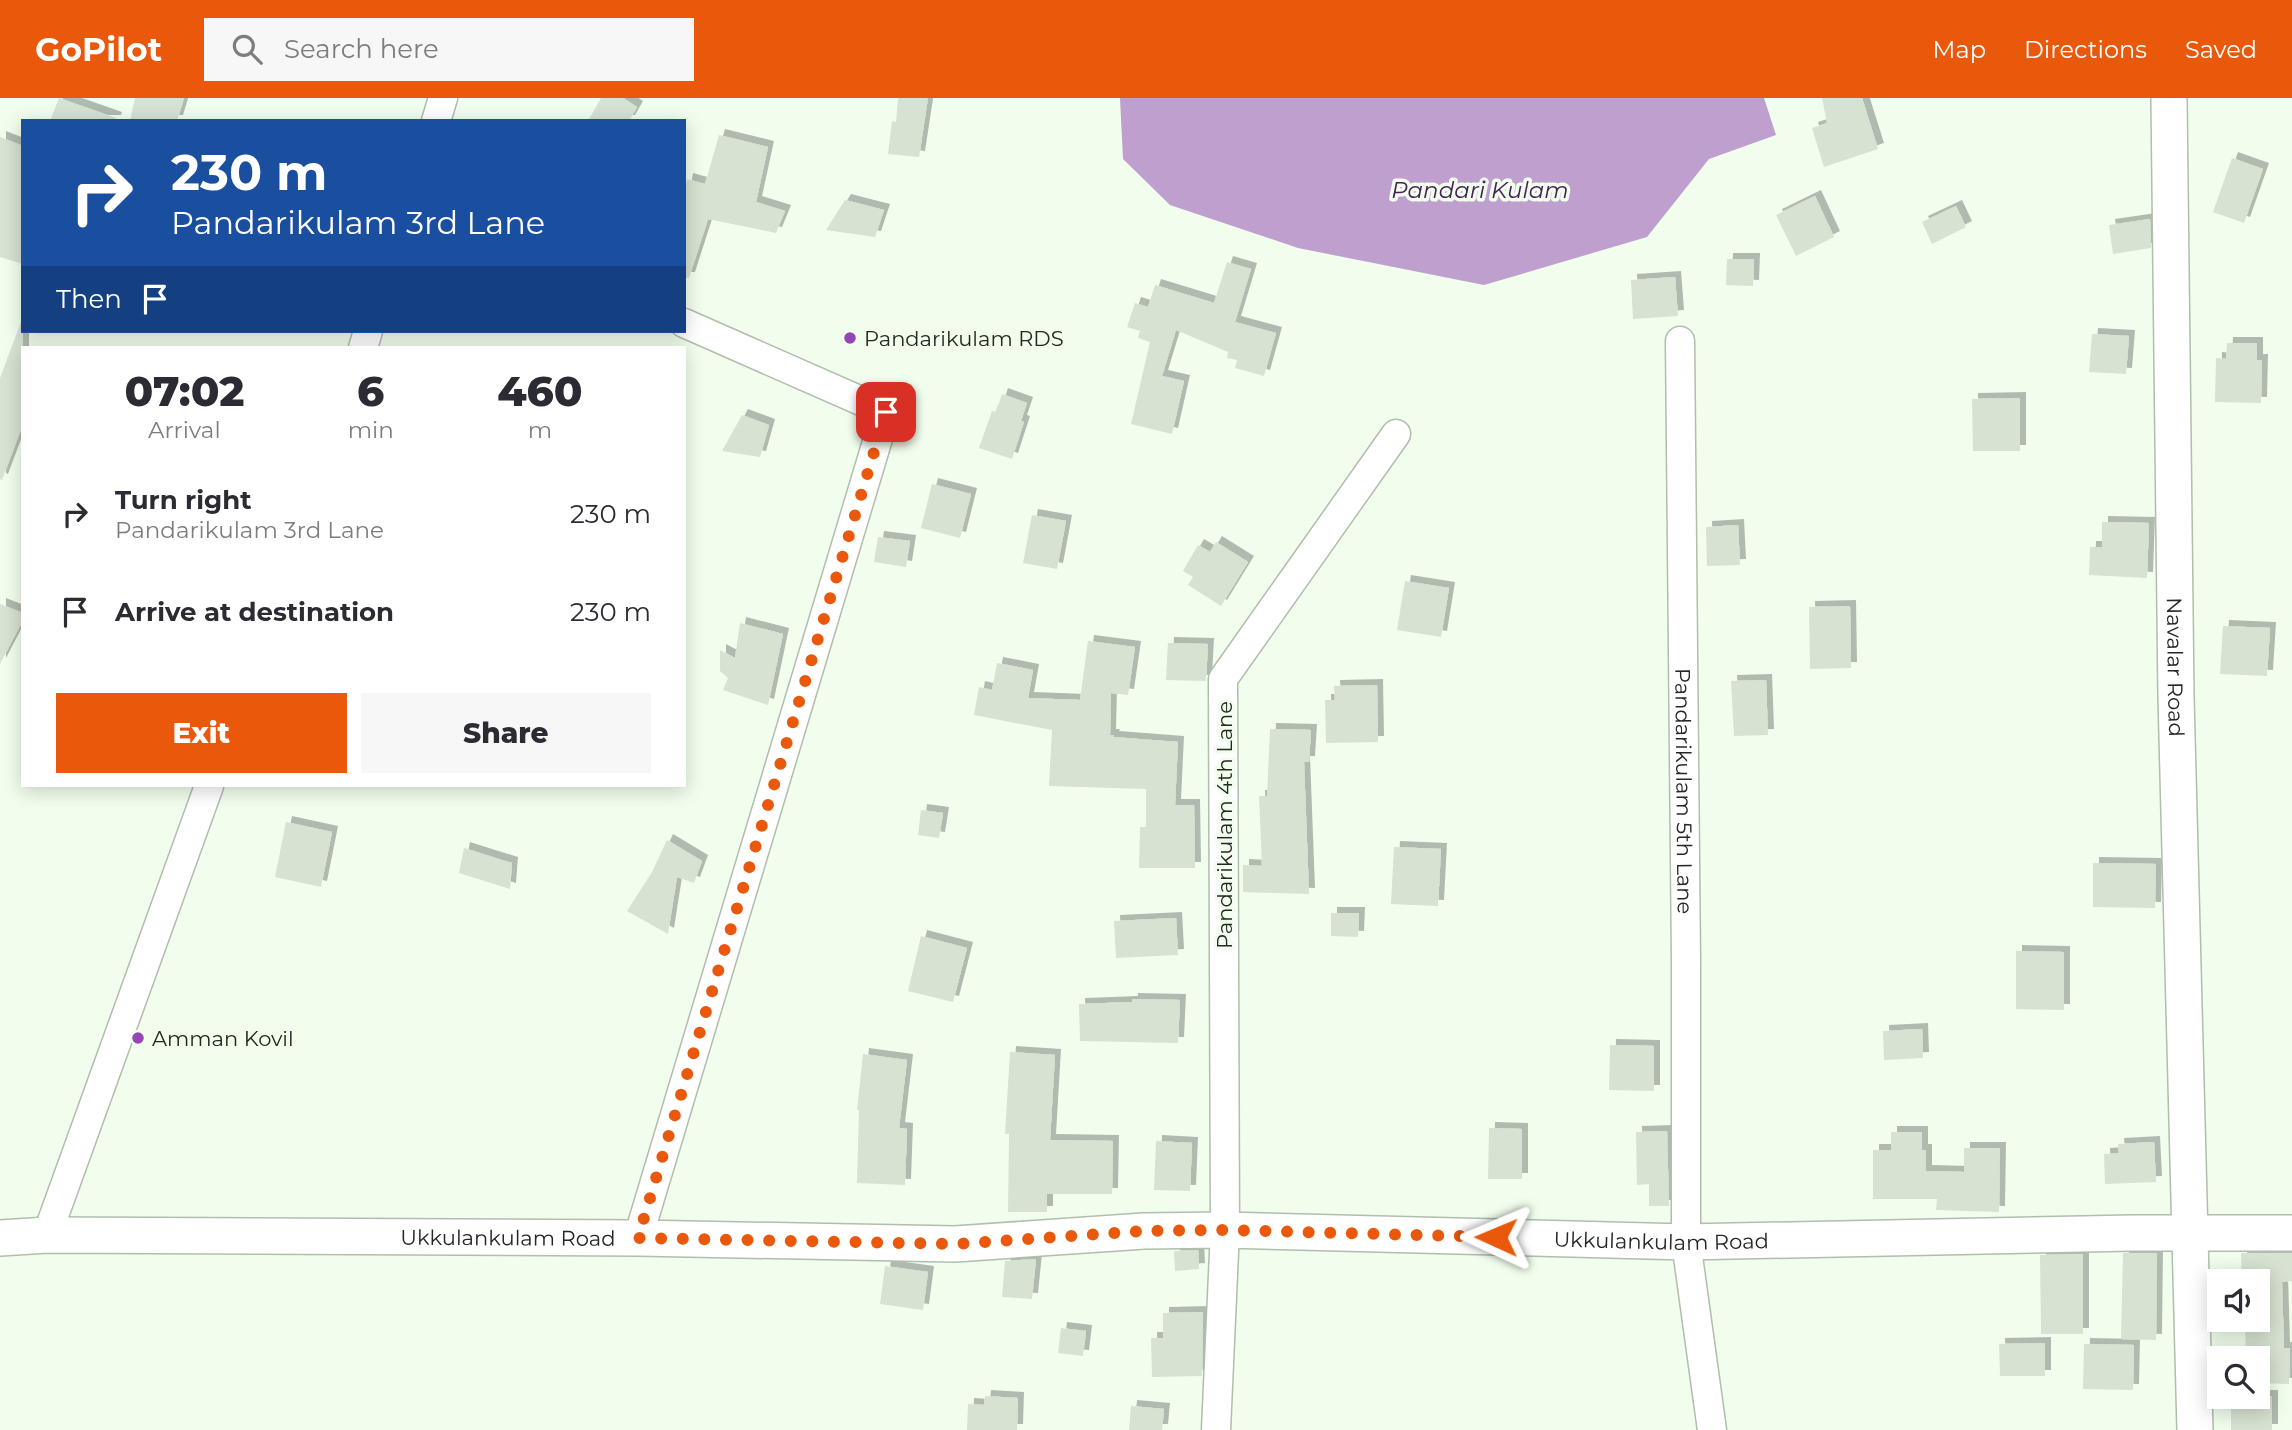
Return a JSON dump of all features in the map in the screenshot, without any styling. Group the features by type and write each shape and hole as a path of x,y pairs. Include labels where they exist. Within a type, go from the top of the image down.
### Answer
{"street":[{"path":"437,119 443,98"},
{"name":"Navalar Road","path":"2169,98 2176,697 2195,1430"},
{"path":"638,1238 886,412 686,324"},
{"name":"Pandarikulam 5th Lane","path":"1680,341 1686,1242 1712,1430"},
{"name":"Pandarikulam 4th Lane","path":"1216,1430 1224,1230 1223,679 1396,434"},
{"path":"47,1235 209,787"},
{"name":"Ukkulankulam Road","path":"0,1238 47,1235 638,1238 955,1244 1144,1231 1224,1230 1686,1242 2132,1233 2292,1233"}],"water":[{"name":"Pandari Kulam","path":"1120,98 1764,98 1776,135 1709,159 1647,237 1484,285 1298,248 1170,205 1123,159"}],"building":[{"path":"59,98 116,118 116,119 51,119"},
{"path":"135,98 184,98 178,119 130,119"},
{"path":"601,98 623,98 637,107 630,119 589,119"},
{"path":"898,98 928,98 919,157 888,154 892,121 896,122"},
{"path":"1822,98 1862,98 1878,149 1824,167 1812,128 1827,123"},
{"path":"719,135 768,147 756,202 785,211 776,233 708,219 689,278 686,278 687,179 705,184"},
{"path":"0,137 21,145 21,263 0,257"},
{"path":"2232,158 2263,169 2244,223 2213,212"},
{"path":"1815,196 1834,237 1796,256 1776,215"},
{"path":"845,200 884,210 875,237 826,230"},
{"path":"1956,206 1966,227 1932,244 1922,222"},
{"path":"2150,219 2151,248 2113,254 2109,225"},
{"path":"1727,259 1754,259 1753,286 1726,285"},
{"path":"1227,262 1251,269 1235,322 1276,333 1264,376 1235,368 1237,360 1227,358 1228,352 1176,330 1162,376 1184,381 1172,434 1131,424 1150,342 1138,338 1140,331 1127,327 1135,303 1148,307 1155,285 1214,303"},
{"path":"1675,277 1678,316 1633,319 1631,280"},
{"path":"21,322 21,429 2,480 0,479 0,378"},
{"path":"2092,334 2129,336 2126,374 2089,372"},
{"path":"2227,343 2257,343 2257,360 2262,360 2261,403 2215,402 2216,358 2226,359"},
{"path":"1002,394 1027,403 1012,459 979,448 992,411 996,412"},
{"path":"2020,398 2020,451 1973,451 1972,399"},
{"path":"742,415 769,425 760,457 722,451"},
{"path":"932,484 971,494 960,538 921,528"},
{"path":"1032,515 1066,521 1057,569 1023,563"},
{"path":"2102,522 2149,523 2147,578 2089,575 2090,547 2102,547"},
{"path":"1738,525 1740,565 1707,566 1706,527"},
{"path":"878,537 910,541 906,567 874,562"},
{"path":"1216,542 1248,562 1221,606 1188,585 1193,577 1183,571 1198,545 1210,552"},
{"path":"1405,581 1449,588 1441,637 1397,630"},
{"path":"0,604 21,612 21,624 0,664"},
{"path":"1850,606 1851,668 1810,669 1809,607"},
{"path":"740,623 783,634 768,705 723,690 728,678 720,671 720,650 735,658"},
{"path":"2223,626 2270,628 2267,676 2220,674"},
{"path":"1088,641 1135,647 1128,695 1111,693 1110,735 1178,742 1175,805 1194,805 1195,868 1139,868 1140,827 1146,827 1146,789 1049,786 1052,730 974,715 979,687 992,690 997,663 1033,670 1028,698 1080,700"},
{"path":"1168,643 1208,644 1206,681 1166,680"},
{"path":"1766,680 1768,735 1734,736 1731,681"},
{"path":"1377,685 1378,742 1326,743 1325,700 1335,700 1334,686"},
{"path":"1270,729 1311,730 1309,762 1304,762 1309,894 1243,892 1243,865 1262,866 1259,796 1267,796"},
{"path":"921,810 943,813 939,838 918,835"},
{"path":"286,822 332,832 321,887 275,877"},
{"path":"667,840 702,861 694,883 677,877 668,934 627,911 652,872"},
{"path":"1394,847 1441,849 1438,906 1391,904"},
{"path":"464,848 512,863 510,889 459,873"},
{"path":"2093,863 2156,864 2155,908 2093,907"},
{"path":"1331,913 1359,913 1358,937 1331,936"},
{"path":"1176,918 1178,955 1116,958 1114,921"},
{"path":"921,936 967,948 953,1002 908,991"},
{"path":"2016,951 2064,952 2064,1010 2016,1009"},
{"path":"1132,999 1180,1000 1178,1043 1080,1041 1079,1004 1132,1002"},
{"path":"1922,1029 1923,1058 1884,1060 1883,1031"},
{"path":"1610,1045 1654,1046 1654,1091 1609,1090"},
{"path":"1010,1052 1055,1055 1050,1140 1113,1141 1112,1194 1047,1194 1047,1212 1008,1212 1009,1134 1005,1134"},
{"path":"863,1054 907,1060 899,1128 907,1129 905,1185 857,1183 857,1110"},
{"path":"1489,1128 1522,1129 1522,1179 1488,1179"},
{"path":"1667,1131 1669,1206 1649,1206 1649,1184 1637,1185 1636,1132"},
{"path":"1891,1132 1922,1132 1922,1150 1926,1150 1926,1171 1964,1172 1964,1148 2000,1148 1999,1212 1936,1210 1937,1199 1873,1199 1873,1150 1891,1150"},
{"path":"1156,1141 1192,1143 1190,1191 1154,1190"},
{"path":"2154,1142 2156,1182 2105,1184 2104,1154 2119,1153 2118,1144"},
{"path":"1198,1250 1199,1269 1175,1271 1174,1251"},
{"path":"2123,1253 2157,1253 2156,1340 2121,1339"},
{"path":"2241,1253 2292,1253 2292,1281 2282,1282 2284,1348 2290,1348 2289,1384 2270,1383 2270,1346 2246,1346 2245,1332 2270,1332 2270,1269 2242,1269"},
{"path":"2083,1254 2083,1334 2041,1334 2040,1255"},
{"path":"1036,1259 1032,1299 1002,1297 1005,1261"},
{"path":"885,1266 928,1272 923,1310 880,1304"},
{"path":"1203,1312 1202,1376 1152,1377 1151,1338 1163,1338 1163,1313"},
{"path":"1061,1328 1086,1331 1083,1356 1058,1353"},
{"path":"2045,1343 2045,1376 2000,1376 1999,1344"},
{"path":"2084,1344 2134,1345 2133,1390 2083,1389"},
{"path":"985,1396 1018,1398 1017,1430 967,1430 968,1404 984,1405"},
{"path":"2272,1396 2272,1430 2231,1430 2231,1409 2270,1409"},
{"path":"1131,1406 1164,1409 1162,1430 1129,1430"}],"place":[{"name":"Pandarikulam RDS","path":"850,338"},
{"name":"Amman Kovil","path":"138,1038"}],"route":[{"path":"886,412 638,1238 955,1244 1144,1231 1224,1230 1496,1237"}]}
